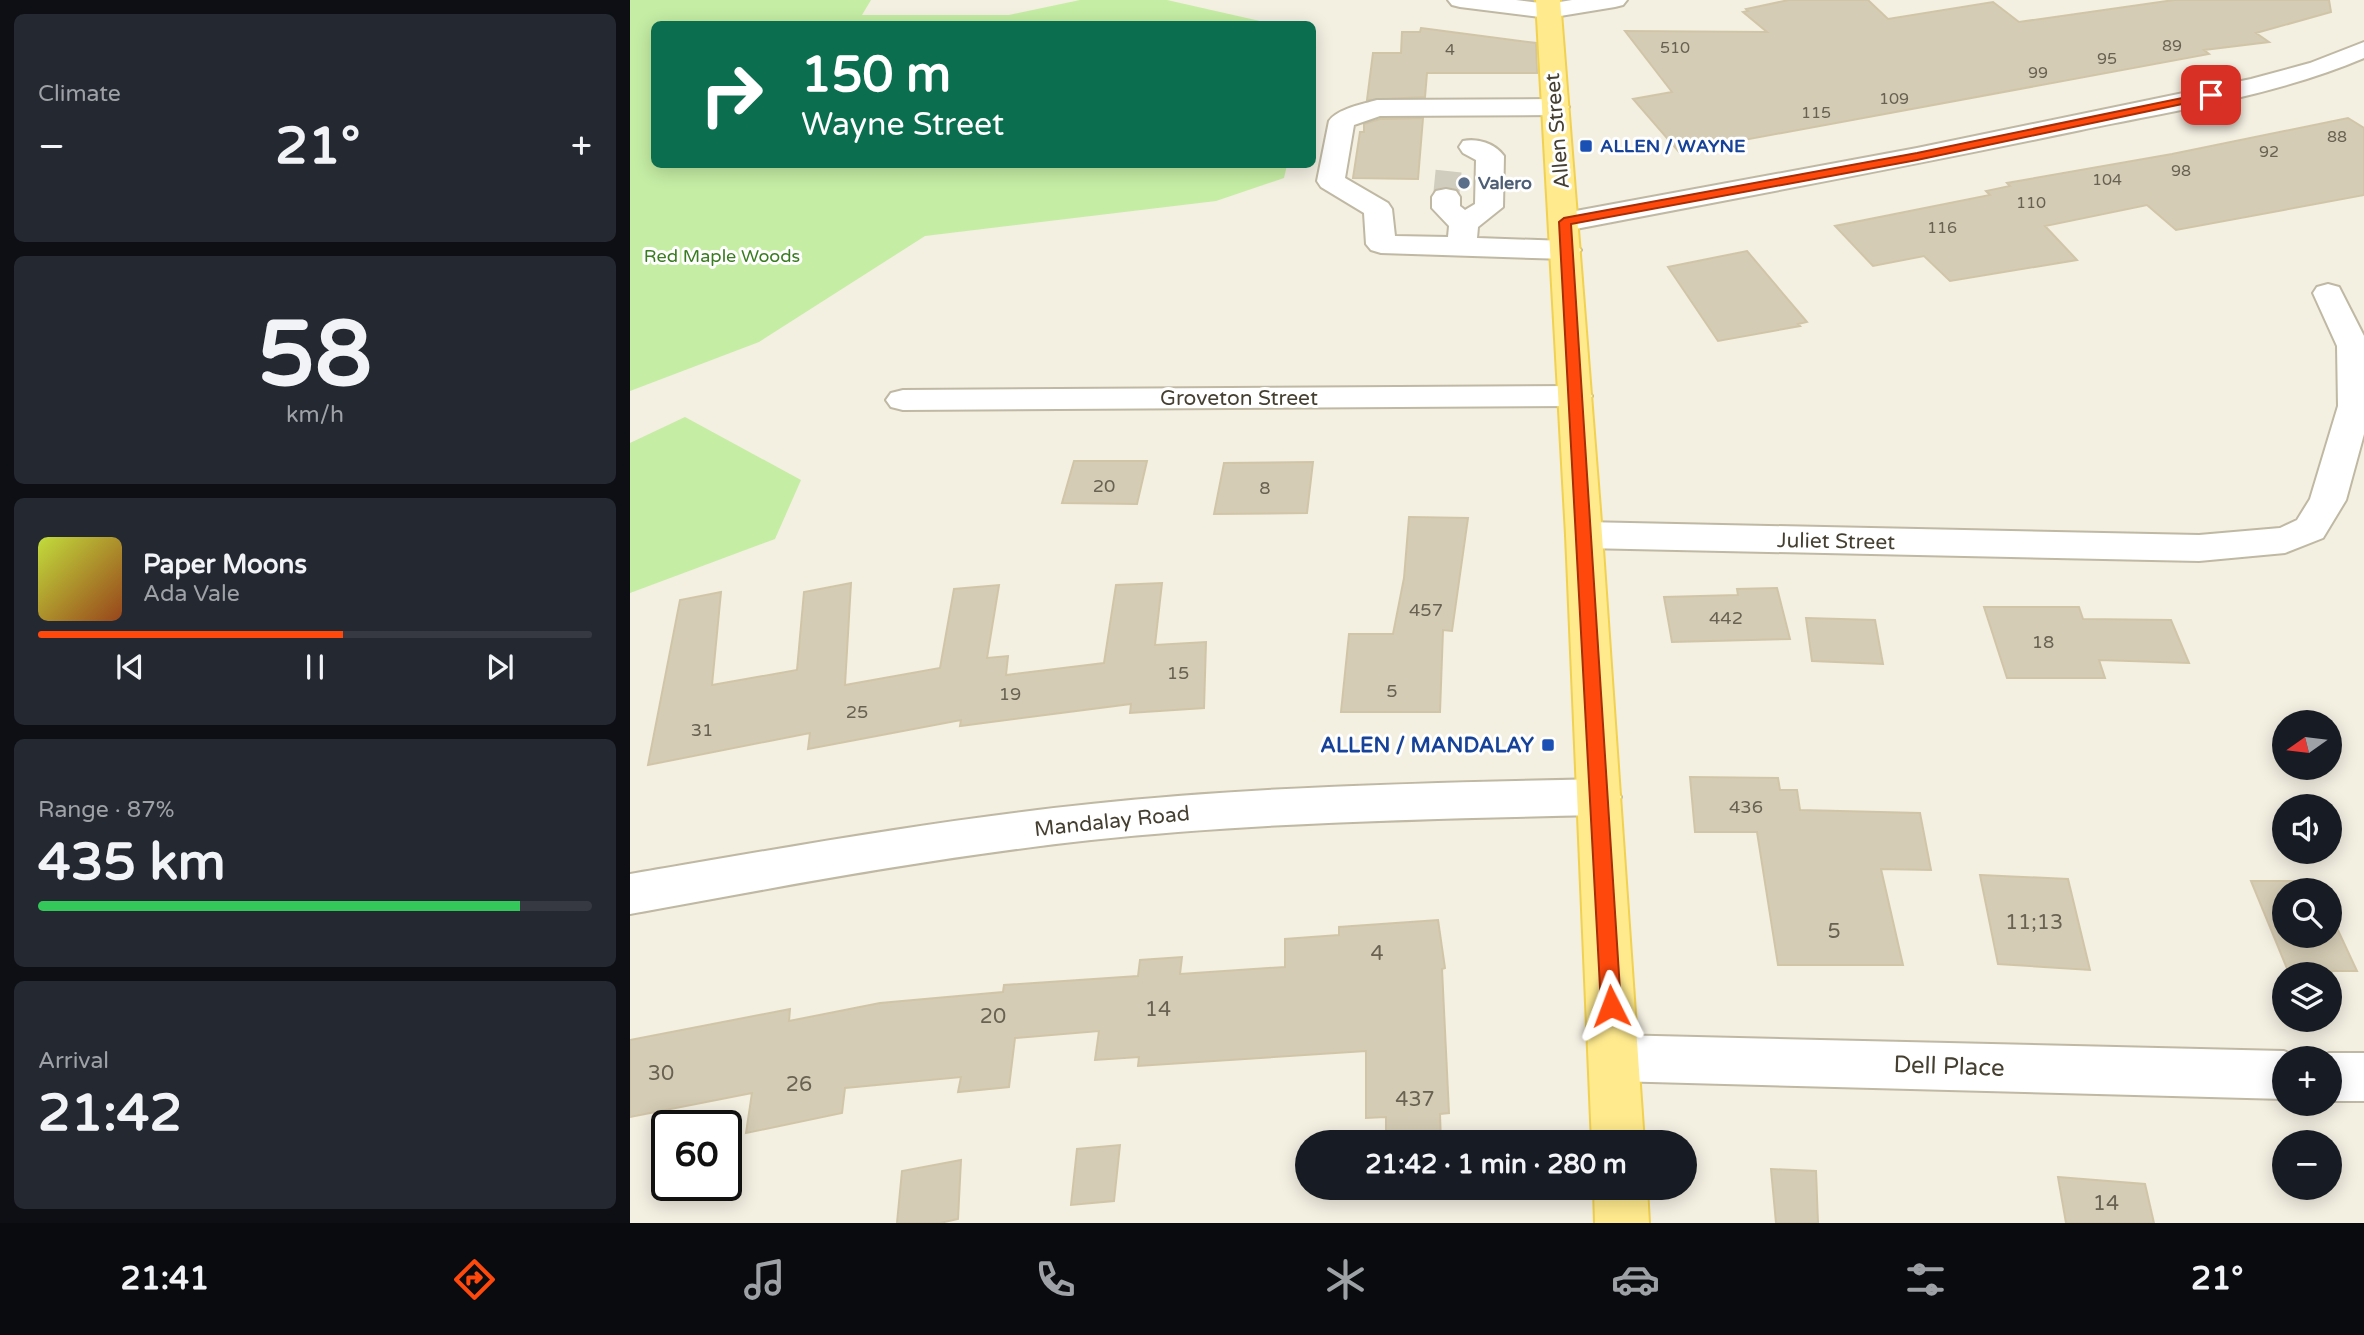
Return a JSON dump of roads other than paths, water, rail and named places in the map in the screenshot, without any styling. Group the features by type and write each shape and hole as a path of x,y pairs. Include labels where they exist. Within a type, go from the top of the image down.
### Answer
{"main road":[{"name":"Allen Street","path":"1548,6 1584,535 1617,1130"},
{"path":"1621,1200 1622,1223"}],"street":[{"path":"1460,0 1548,6 1615,0"},
{"path":"1556,107 1377,108 1342,121 1331,181 1378,209 1381,244 1463,235 1565,236 1903,159 2254,86 2319,68 2364,49"},
{"path":"1463,235 1489,207 1490,156 1461,152 1476,107"},
{"path":"1446,197 1446,208 1463,235"},
{"name":"Juliet Street","path":"1584,535 2199,548 2285,540 2309,529 2328,500 2355,406 2353,346 2328,293"},
{"name":"Groveton Street","path":"903,400 1575,396"},
{"name":"Mandalay Road","path":"630,894 847,856 1090,822 1331,804 1599,797"},
{"name":"Dell Place","path":"1614,1058 2272,1075"},
{"path":"2342,1077 2364,1077"}],"tunnel":[{"path":"1446,197 1449,167"}],"place":[{"name":"ALLEN / WAYNE","path":"1586,146"},
{"name":"Valero","path":"1464,183"},
{"name":"ALLEN / MANDALAY","path":"1548,745"}],"park label":[{"name":"Red Maple Woods","path":"722,256"}]}
